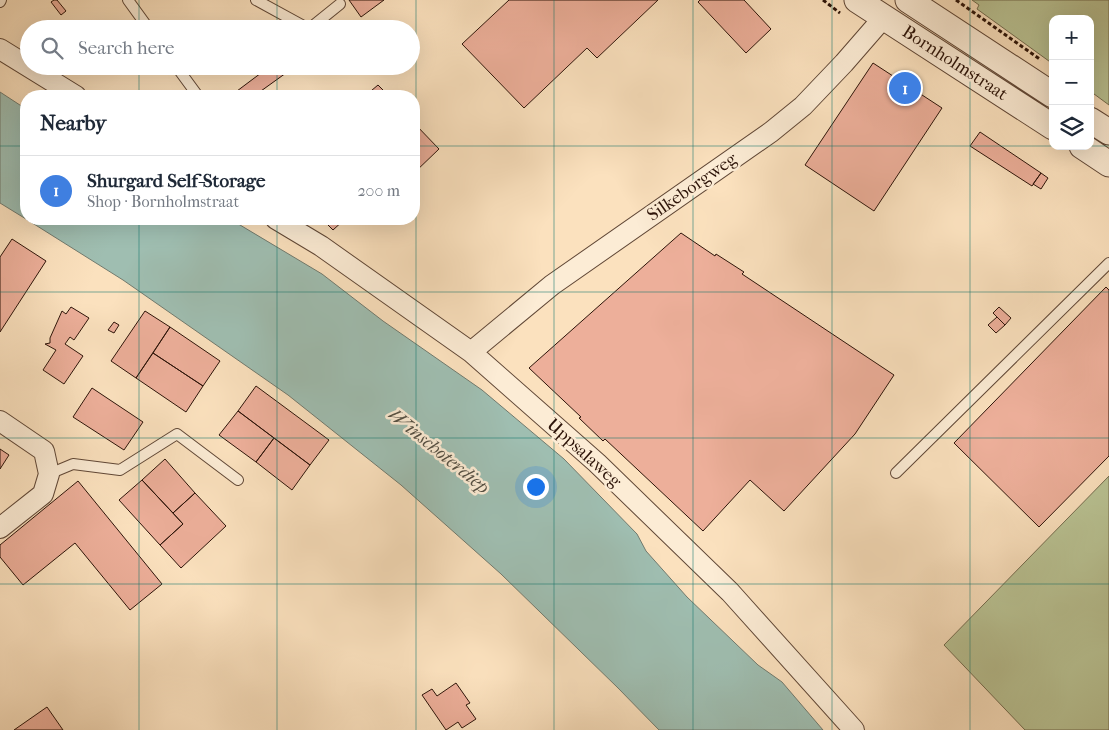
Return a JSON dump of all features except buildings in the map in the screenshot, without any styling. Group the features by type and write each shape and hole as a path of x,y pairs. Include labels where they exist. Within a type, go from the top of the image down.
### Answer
{"street":[{"name":"Bornholmstraat","path":"857,0 887,8 1049,124"},
{"name":"Bornholmstraat","path":"914,2 1049,92"},
{"path":"887,8 914,2"},
{"name":"Silkeborgweg","path":"471,352 552,285 784,122 821,88 887,8"},
{"path":"0,49 20,61"},
{"path":"42,75 66,90"},
{"path":"1094,123 1109,132"},
{"path":"1088,150 1109,164"},
{"name":"Uppsalaweg","path":"286,225 321,246 471,352 597,464 730,592 854,730"},
{"path":"0,422 44,451 49,474 43,494 0,528"}],"lane":[{"path":"128,0 142,20"},
{"path":"258,0 294,20"},
{"path":"319,20 340,4"},
{"path":"183,75 194,90"},
{"path":"896,472 1109,263"},
{"path":"49,474 73,464 120,470 178,434 238,480"}],"path":[{"path":"956,0 1046,63"}],"green space":[{"path":"972,0 1109,0 1109,105 1094,94 1094,15 1049,15 1049,61 977,9 979,5"},
{"path":"1109,476 1109,730 1025,730 944,645"}],"water":[{"path":"0,92 20,105 20,215 0,203"},
{"name":"Winschoterdiep","path":"36,225 240,225 322,274 383,321 482,390 564,459 637,534 646,551 687,597 758,665 782,682 823,730 659,730 501,574 401,485 288,395 123,280"}],"place":[{"name":"Shurgard Self-Storage","path":"905,88"}]}
